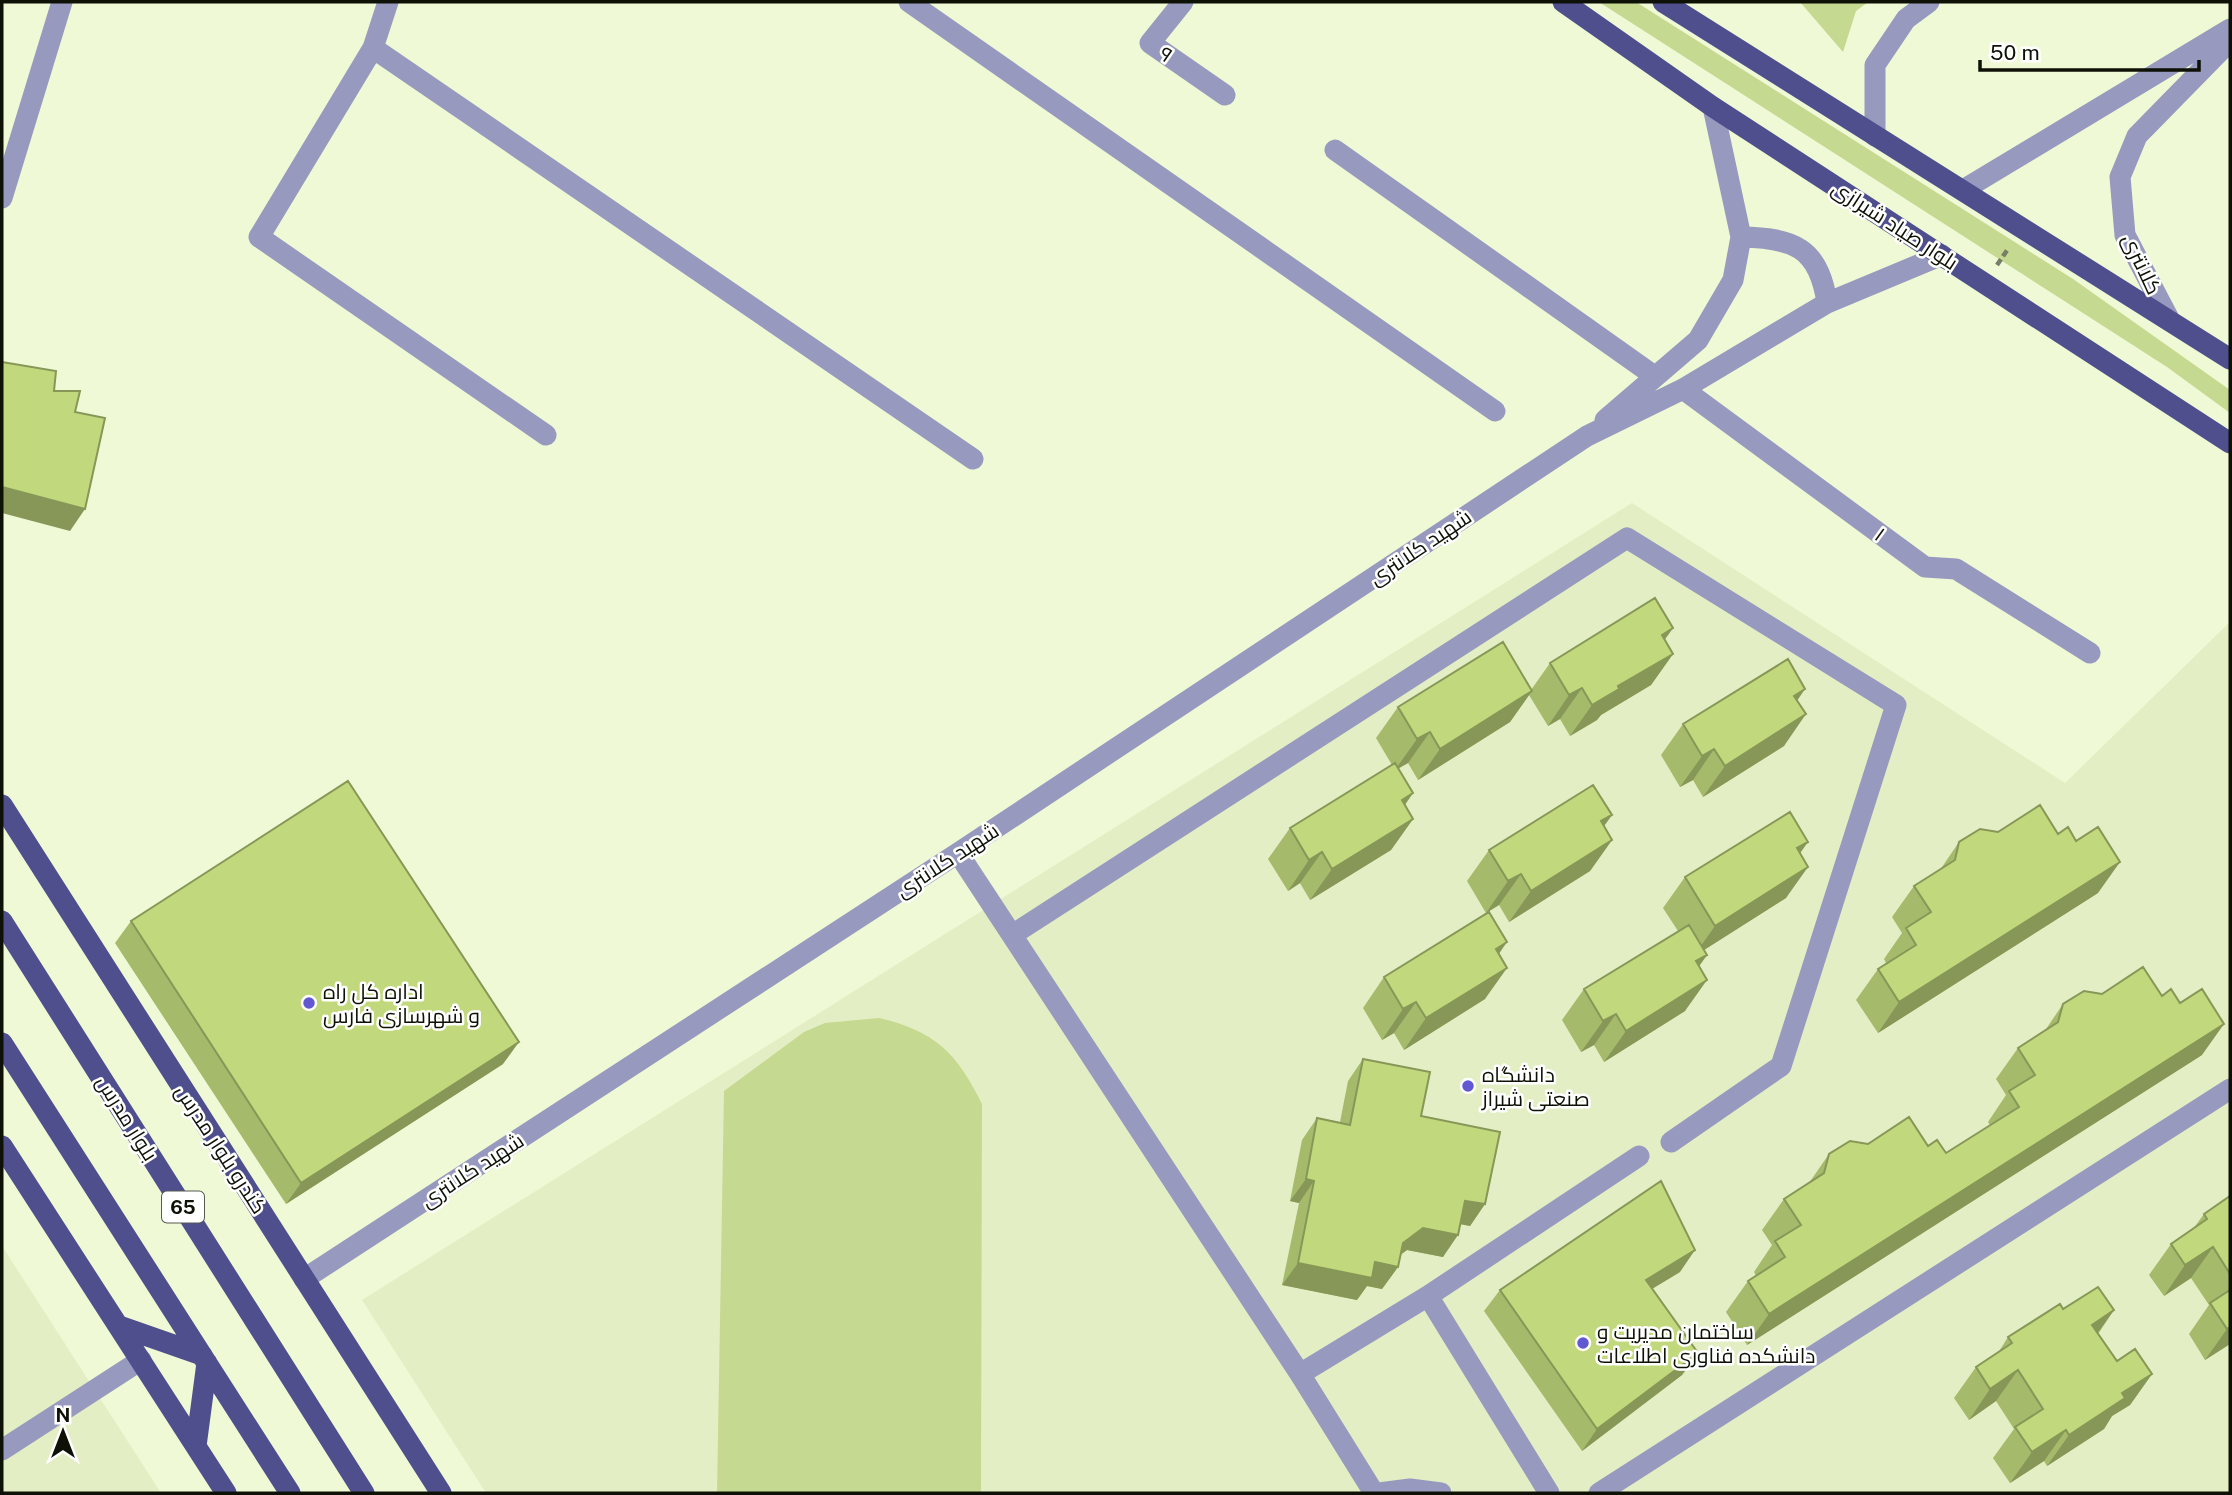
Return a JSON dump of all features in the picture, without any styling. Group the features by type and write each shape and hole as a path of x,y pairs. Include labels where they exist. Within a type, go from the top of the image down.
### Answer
{"main road":[{"name":"بلوار صیاد شیرازی","path":"1563,2 1713,107 2230,443"},
{"path":"1676,5 1875,136 2168,317 2230,359"},
{"name":"کندرو بلوار مدرس","path":"2,805 441,1493"},
{"name":"بلوار مدرس","path":"2,921 364,1493"},
{"path":"2,1043 290,1493"},
{"path":"2,1146 226,1493"},
{"path":"120,1326 204,1359"},
{"path":"197,1447 204,1359"}],"street":[{"path":"2,198 62,2"},
{"path":"388,2 373,48 259,237 546,435"},
{"path":"909,2 1496,411"},
{"name":"۹","path":"1183,2 1150,43 1225,95"},
{"path":"1875,136 1875,65 1906,19 1929,2"},
{"path":"1963,190 2230,29"},
{"name":"کلانتری","path":"2168,317 2126,235 2120,177 2137,136 2230,41"},
{"path":"373,48 973,459"},
{"path":"1587,436 1653,375 1698,340 1733,280 1741,237 1713,107"},
{"path":"1335,150 1653,375"},
{"path":"1741,237 1772,238 1803,249 1823,275 1827,303"},
{"path":"1587,436 1683,389 1827,303 1942,255"},
{"name":"۱","path":"1683,389 1925,567 1956,569 2090,653"},
{"name":"شهید کلانتری","path":"304,1279 958,853 1587,436"},
{"path":"1012,935 1627,538 1896,705 1781,1066 1671,1142"},
{"path":"958,853 1300,1374 1374,1493"},
{"path":"1599,1493 2230,1089"},
{"path":"1300,1374 1428,1296 1639,1156"},
{"path":"1428,1296 1549,1493"},
{"path":"2,1450 141,1360"},
{"path":"1380,1493 1410,1489 1441,1493"}],"path":[{"path":"1985,283 2023,227"}],"shaded area":[{"name":"دانشگاه صنعتی شیراز","path":"1632,503 2065,783 2230,622 2230,1493 486,1493 362,1300"},
{"path":"2,1246 161,1493 2,1493"}],"green space":[{"path":"1599,2 1636,2 2073,279 2230,390 2230,413 2167,367"},
{"path":"1800,2 1868,2 1856,11 1843,52"},
{"path":"879,1018 915,1030 942,1047 963,1071 982,1104 981,1493 717,1493 724,1091 804,1032 825,1023"}],"building":[{"path":"2,362 56,371 54,391 80,391 75,412 105,418 85,509 2,487"},
{"path":"1655,598 1673,628 1662,635 1673,654 1618,686 1619,689 1592,705 1582,688 1569,695 1550,663"},
{"path":"1503,642 1532,691 1440,749 1430,732 1417,739 1398,707"},
{"path":"1788,659 1805,689 1794,696 1806,714 1725,766 1714,749 1702,756 1683,724"},
{"path":"1395,763 1413,793 1402,800 1413,819 1332,869 1322,852 1309,860 1290,828"},
{"name":"اداره کل راه و شهرسازی فارس","path":"348,781 519,1042 301,1183 131,921"},
{"path":"1593,785 1612,815 1601,821 1612,840 1531,891 1521,874 1508,881 1489,850"},
{"path":"2040,805 2058,834 2068,827 2076,841 2098,827 2120,862 1899,1002 1878,969 1916,945 1906,928 1931,912 1914,886 1955,860 1959,842 1980,829 1998,832"},
{"path":"1790,812 1808,842 1797,848 1808,867 1715,926 1685,877"},
{"path":"1489,912 1507,942 1496,949 1507,968 1426,1018 1416,1002 1403,1009 1384,977"},
{"path":"1689,925 1707,955 1696,961 1707,980 1626,1031 1616,1014 1603,1021 1584,989"},
{"path":"2143,967 2162,996 2171,989 2180,1003 2202,989 2224,1024 1769,1314 1748,1281 1785,1257 1775,1241 1801,1225 1784,1199 1824,1173 1829,1154 1850,1141 1868,1144 1909,1117 1928,1146 1937,1140 1946,1153 2019,1107 2009,1091 2035,1075 2018,1048 2058,1022 2063,1004 2084,991 2102,994"},
{"path":"1363,1059 1430,1072 1421,1116 1500,1132 1485,1204 1465,1201 1458,1235 1423,1228 1403,1243 1398,1267 1375,1262 1372,1278 1298,1263 1314,1181 1306,1179 1317,1118 1350,1125"},
{"name":"ساختمان مدیریت و دانشکده فناوری اطلاعات","path":"1661,1181 1695,1250 1646,1280 1698,1353 1597,1429 1500,1290"},
{"path":"2230,1196 2230,1274 2213,1247 2185,1265 2171,1244 2207,1219 2204,1214"},
{"path":"2098,1287 2114,1310 2092,1325 2117,1361 2135,1349 2152,1374 2122,1393 2125,1398 2069,1435 2066,1430 2032,1452 2015,1427 2043,1409 2018,1370 1990,1389 1976,1367 2012,1343 2008,1337 2060,1304 2063,1309"},
{"path":"2230,1290 2230,1327 2227,1329 2210,1303"}],"place":[{"name":"اداره کل راه و شهرسازی فارس","path":"309,1003"},
{"name":"دانشگاه صنعتی شیراز","path":"1468,1086"},
{"name":"ساختمان مدیریت و دانشکده فناوری اطلاعات","path":"1583,1343"}]}
